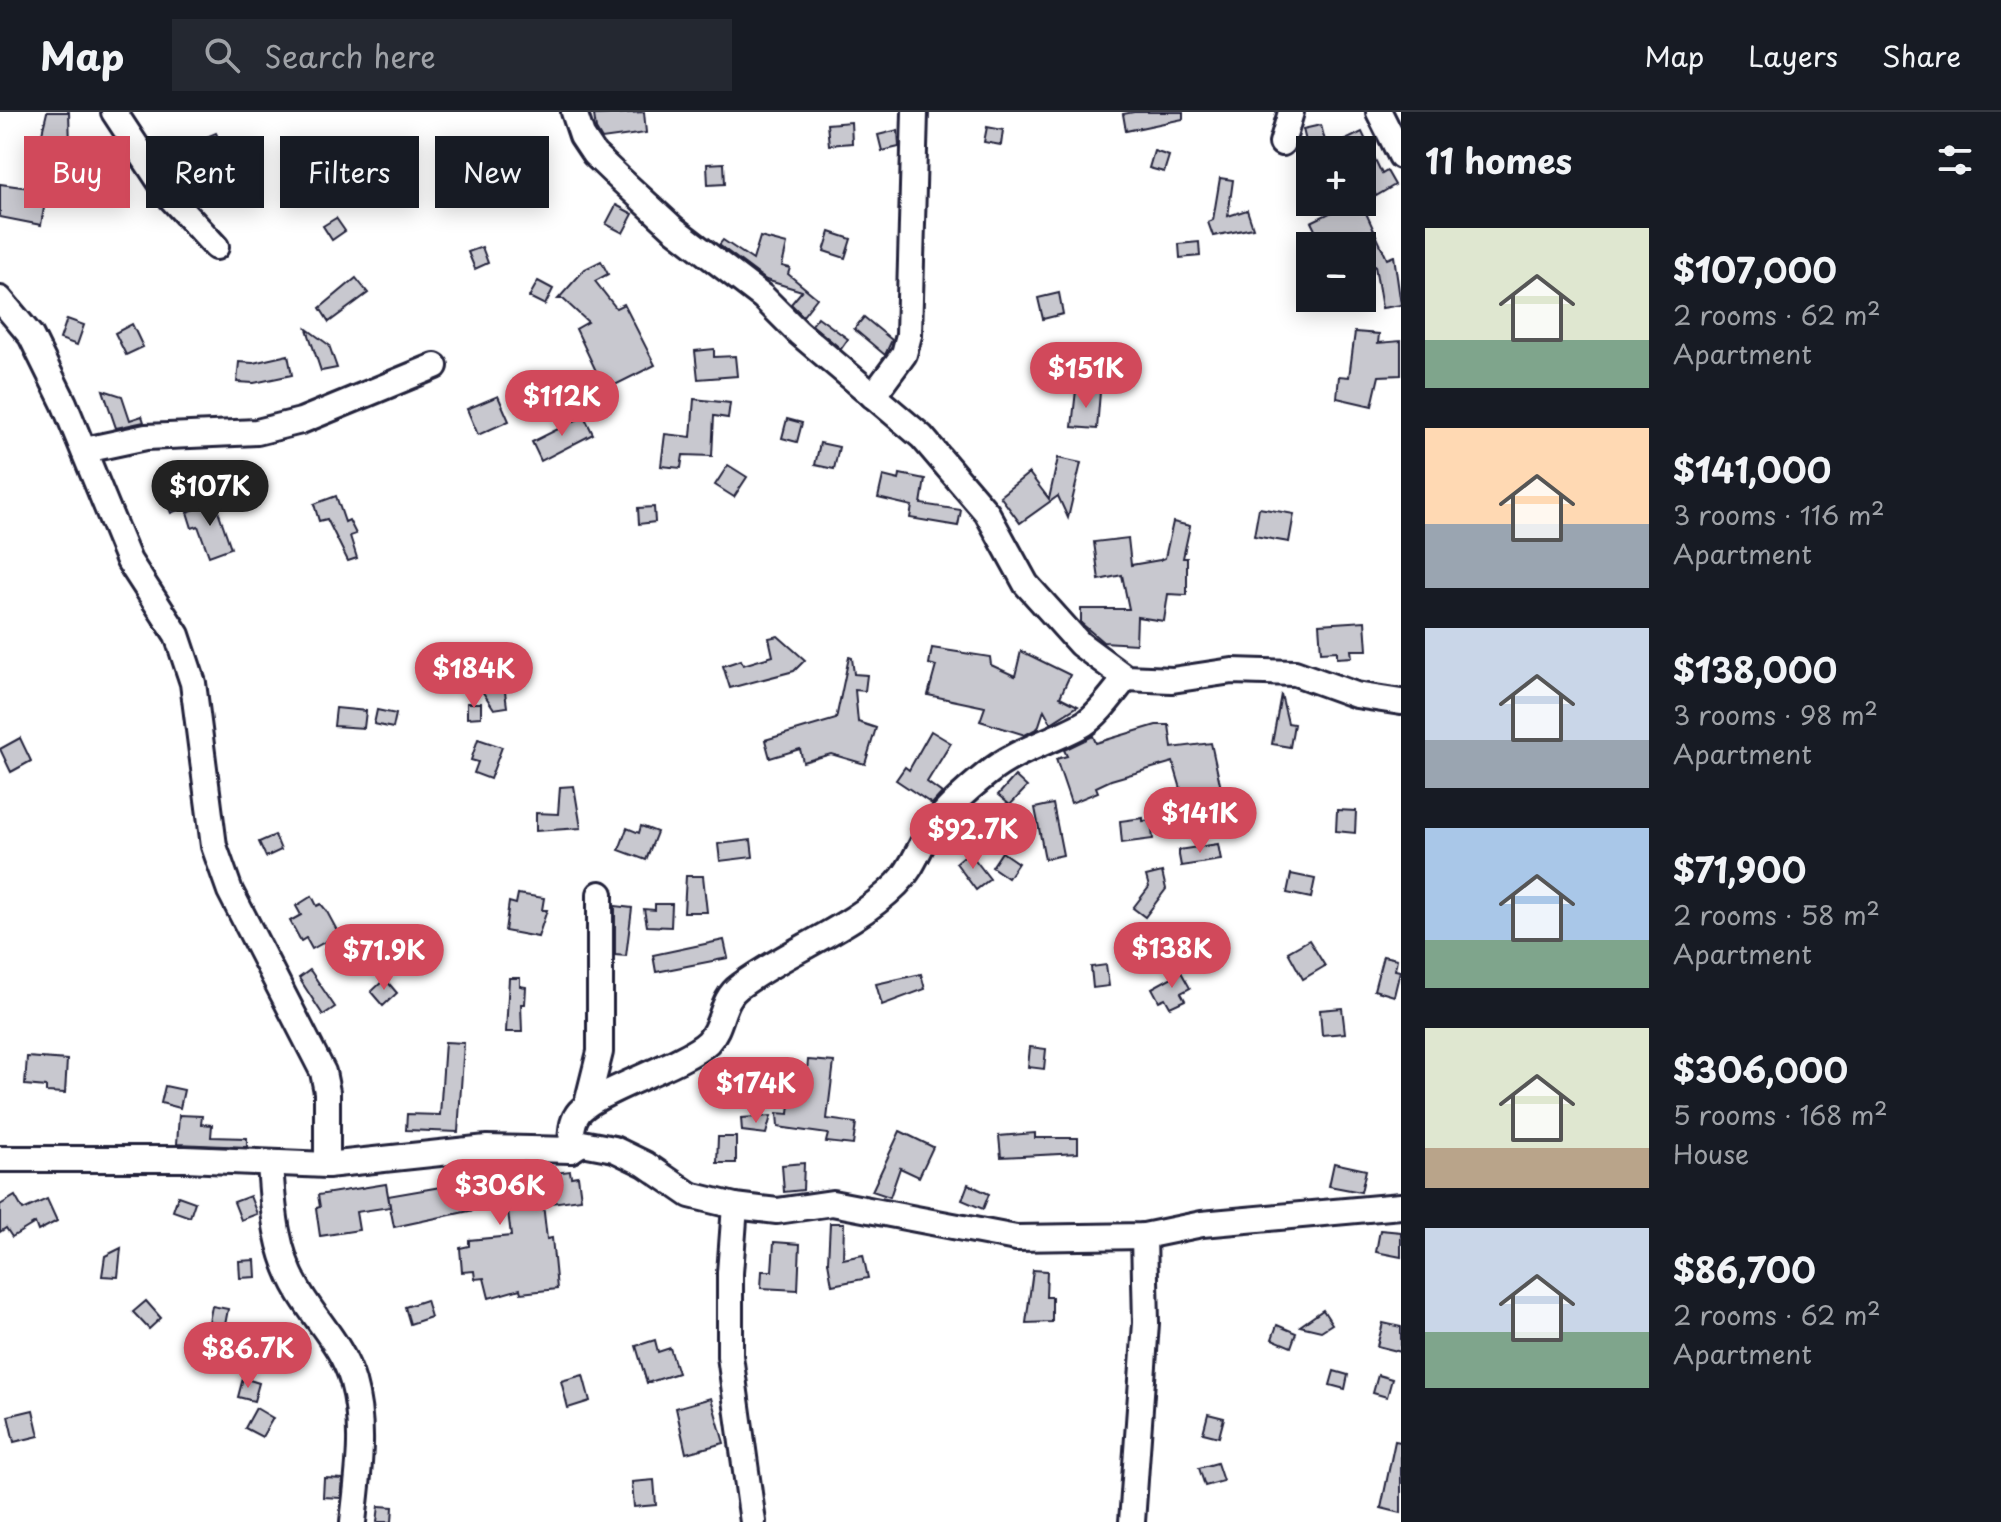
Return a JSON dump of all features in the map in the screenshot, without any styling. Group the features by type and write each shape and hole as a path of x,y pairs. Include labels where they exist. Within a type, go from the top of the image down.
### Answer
{"street":[{"path":"114,112 170,197 216,247"},
{"path":"574,112 582,136 594,154 619,178 674,229 763,297 922,437 987,513 1026,584 1080,644 1126,678 1172,680 1232,671 1295,673 1356,695 1401,702"},
{"path":"873,396 904,354 909,335 915,112"},
{"path":"1282,143 1291,112"},
{"path":"1379,112 1401,156"},
{"path":"0,299 31,336 85,450 129,561 177,635 187,658 202,736 214,846 230,891 323,1072 327,1092 327,1165"},
{"path":"85,450 146,437 257,432 301,421 435,366"},
{"path":"587,1104 629,1086 707,1043 717,1029 726,1000 740,986 812,946 889,891 916,859 933,827 968,789 994,768 1088,721 1126,678"},
{"path":"571,1150 572,1127 587,1104 600,1052 600,894"},
{"path":"0,1159 185,1159 327,1165 389,1161 487,1148 571,1150 582,1143 614,1149 645,1164 690,1195 735,1206 777,1211 832,1203 1016,1238 1144,1236 1202,1224 1401,1206"},
{"path":"270,1163 279,1248 300,1293 337,1346 352,1378 360,1413 360,1459 353,1522"},
{"path":"735,1206 730,1273 730,1356 753,1522"},
{"path":"1132,1522 1146,1323 1144,1236"}],"building":[{"path":"47,112 69,112 70,136 41,136"},
{"path":"644,112 646,133 602,139 596,129 594,115"},
{"path":"1183,112 1183,119 1126,131 1123,114"},
{"path":"851,122 852,143 829,145 827,124"},
{"path":"1321,125 1324,136 1305,136 1303,129"},
{"path":"987,127 1003,130 1001,145 984,142"},
{"path":"898,130 899,147 882,151 878,135"},
{"path":"1154,151 1169,156 1164,172 1149,168"},
{"path":"1376,161 1382,174 1387,171 1395,185 1376,196"},
{"path":"724,163 725,184 708,185 707,164"},
{"path":"1220,178 1233,180 1228,216 1247,210 1253,228 1213,236 1208,222 1213,220"},
{"path":"0,184 24,187 24,208 44,208 41,225 0,217"},
{"path":"616,205 633,214 623,233 606,224"},
{"path":"1324,216 1367,216 1375,232 1316,232 1311,222"},
{"path":"336,218 345,231 332,240 323,226"},
{"path":"830,232 851,239 845,258 824,251"},
{"path":"1376,235 1387,259 1394,256 1401,305 1382,308 1376,272"},
{"path":"760,237 787,244 782,266 790,268 788,274 817,298 803,316 791,304 802,291 766,280 719,245 723,240 753,260"},
{"path":"1199,242 1200,256 1180,258 1179,244"},
{"path":"482,247 488,263 475,269 468,252"},
{"path":"601,261 608,274 595,281 616,308 624,304 655,365 605,390 576,329 588,322 563,299 558,299 585,269"},
{"path":"356,278 368,293 329,322 320,308"},
{"path":"538,281 553,289 545,305 529,297"},
{"path":"1059,293 1063,314 1043,319 1038,298"},
{"path":"818,317 848,339 841,349 812,325"},
{"path":"864,317 892,340 885,355 854,329"},
{"path":"67,319 84,325 77,345 60,339"},
{"path":"132,324 143,347 126,355 115,333"},
{"path":"307,329 329,345 337,368 321,371"},
{"path":"1355,332 1379,334 1378,343 1401,341 1401,375 1379,376 1372,406 1337,398 1339,376 1349,377"},
{"path":"714,349 714,357 735,356 737,376 698,379 695,351"},
{"path":"288,355 292,375 254,383 237,382 239,362 253,363"},
{"path":"103,390 122,396 130,420 142,416 144,422 116,428"},
{"path":"1076,390 1100,392 1097,429 1072,427"},
{"path":"498,396 509,421 478,435 467,409"},
{"path":"694,399 730,403 728,418 714,416 712,456 683,455 681,468 661,466 665,434 691,437"},
{"path":"584,416 593,434 541,461 532,442"},
{"path":"787,419 802,423 797,442 782,438"},
{"path":"820,443 839,447 834,469 815,465"},
{"path":"1058,458 1081,463 1068,518 1058,496 1020,523 1000,496 1029,473 1049,499"},
{"path":"728,465 747,477 734,497 715,485"},
{"path":"900,474 925,479 921,504 961,510 958,526 910,518 912,506 878,498 883,476 899,480"},
{"path":"188,489 194,503 171,513 165,499"},
{"path":"336,496 345,522 349,520 356,534 350,536 357,558 348,561 327,519 319,521 314,504"},
{"path":"215,502 231,548 209,556 198,526 192,528 187,512"},
{"path":"654,507 655,522 639,524 638,508"},
{"path":"1259,508 1294,514 1289,542 1254,536"},
{"path":"1173,522 1190,526 1183,558 1187,558 1187,595 1168,594 1164,621 1137,617 1136,644 1103,642 1081,623 1081,609 1129,609 1122,575 1099,580 1094,542 1128,538 1131,565 1160,560 1165,558"},
{"path":"1365,621 1367,650 1351,650 1352,657 1337,658 1337,651 1321,652 1319,624"},
{"path":"778,636 805,660 794,671 730,688 723,666 741,660 743,665 773,656 769,638"},
{"path":"932,648 990,657 991,665 1015,676 1021,651 1070,675 1060,697 1078,706 1051,723 1044,710 1038,728 1025,735 980,721 985,707 928,695 936,666 929,664"},
{"path":"849,657 852,658 854,674 867,675 865,691 855,690 858,722 876,728 865,764 831,754 803,762 800,749 770,758 765,740 836,719"},
{"path":"480,661 496,685 504,684 507,707 494,709 468,670"},
{"path":"1281,694 1288,723 1294,724 1290,747 1272,744"},
{"path":"467,703 481,703 481,717 467,718"},
{"path":"336,708 366,711 364,728 334,726"},
{"path":"377,710 396,714 393,728 374,724"},
{"path":"1156,725 1169,725 1172,748 1211,743 1224,802 1207,807 1202,794 1184,799 1173,762 1111,780 1096,787 1098,792 1071,803 1056,759 1067,756 1064,750 1093,736 1096,743"},
{"path":"931,731 951,743 927,782 942,793 932,804 896,780 905,767 909,770"},
{"path":"20,738 31,761 11,772 0,749"},
{"path":"478,739 502,747 490,779 474,773 478,762 471,760"},
{"path":"1015,776 1027,787 1010,805 998,795"},
{"path":"574,786 581,828 536,831 536,813 558,814 560,787"},
{"path":"1053,804 1063,855 1045,859 1035,808"},
{"path":"1337,810 1356,811 1355,833 1336,831"},
{"path":"1143,818 1143,821 1151,820 1153,839 1122,843 1120,821"},
{"path":"641,826 657,832 646,860 619,850 627,828 639,833"},
{"path":"275,835 281,850 266,857 259,842"},
{"path":"751,840 753,857 720,861 718,844"},
{"path":"1218,844 1221,860 1181,866 1178,850"},
{"path":"969,852 990,879 976,890 956,863"},
{"path":"1002,852 1018,863 1008,878 992,867"},
{"path":"1162,872 1166,889 1145,917 1133,908 1149,887 1146,876"},
{"path":"1291,874 1315,879 1311,898 1287,893"},
{"path":"686,876 703,876 707,912 684,912"},
{"path":"518,894 544,898 542,910 547,910 538,937 505,931 509,902 516,904"},
{"path":"312,896 317,906 321,904 326,910 339,934 312,949 306,938 301,941 290,921 301,915 296,906"},
{"path":"655,904 672,904 671,927 647,926 644,909 655,910"},
{"path":"615,906 632,908 626,956 615,955"},
{"path":"724,940 728,958 656,972 653,955"},
{"path":"1309,940 1325,966 1303,979 1288,952"},
{"path":"1383,956 1397,959 1395,970 1400,971 1394,996 1374,990"},
{"path":"1106,965 1109,986 1093,988 1091,967"},
{"path":"310,970 335,1007 323,1015 299,978"},
{"path":"1181,972 1190,988 1181,993 1185,1000 1170,1007 1165,998 1159,1001 1152,988"},
{"path":"921,974 925,989 882,1005 876,984"},
{"path":"509,978 520,978 520,986 526,987 525,1004 521,1004 522,1032 506,1032"},
{"path":"385,979 397,993 383,1006 371,992"},
{"path":"1342,1008 1345,1033 1322,1035 1320,1010"},
{"path":"445,1042 464,1043 458,1132 406,1130 407,1114 440,1115"},
{"path":"1030,1047 1046,1049 1044,1069 1028,1067"},
{"path":"27,1057 67,1060 65,1093 46,1092 46,1087 25,1085"},
{"path":"808,1060 834,1062 827,1119 856,1123 853,1145 826,1142 828,1134 778,1127 777,1113 789,1114 791,1094 805,1095"},
{"path":"165,1086 184,1090 180,1108 161,1103"},
{"path":"179,1115 202,1116 201,1124 212,1125 211,1137 247,1138 247,1147 177,1144"},
{"path":"771,1116 766,1134 742,1131 741,1118"},
{"path":"900,1131 933,1147 919,1177 900,1168 890,1197 872,1191"},
{"path":"1035,1133 1035,1138 1078,1138 1078,1153 1001,1157 999,1136"},
{"path":"718,1137 736,1137 736,1163 717,1163"},
{"path":"804,1163 803,1190 784,1192 782,1165"},
{"path":"1334,1163 1366,1170 1361,1192 1329,1186"},
{"path":"554,1169 555,1173 570,1171 571,1177 578,1176 581,1199 543,1204 547,1239 552,1238 557,1289 521,1293 520,1289 489,1298 484,1278 475,1279 474,1271 462,1272 460,1248 469,1246 469,1240 511,1236 507,1203 394,1227 388,1196 464,1183 466,1192 505,1184 510,1182 509,1176"},
{"path":"386,1184 390,1207 356,1212 359,1230 320,1236 316,1208 320,1207 318,1195"},
{"path":"968,1184 989,1194 983,1209 962,1200"},
{"path":"15,1196 23,1210 47,1199 57,1221 38,1231 35,1223 12,1237 6,1228 0,1232 0,1205"},
{"path":"178,1196 195,1202 190,1217 173,1211"},
{"path":"250,1196 257,1214 241,1220 234,1202"},
{"path":"830,1223 844,1223 843,1259 863,1255 868,1278 832,1285 828,1262"},
{"path":"1380,1230 1401,1232 1401,1257 1376,1252"},
{"path":"774,1242 800,1244 798,1290 761,1288 762,1271 772,1271"},
{"path":"121,1248 118,1277 102,1276 105,1256"},
{"path":"255,1260 256,1277 240,1278 239,1261"},
{"path":"1033,1270 1047,1271 1046,1297 1052,1297 1052,1322 1026,1323"},
{"path":"426,1300 431,1317 410,1324 405,1307"},
{"path":"146,1301 161,1318 149,1329 133,1312"},
{"path":"212,1306 228,1309 225,1325 209,1322"},
{"path":"1323,1310 1332,1324 1321,1331 1300,1326"},
{"path":"1383,1323 1401,1327 1401,1352 1377,1346"},
{"path":"1277,1325 1296,1333 1291,1347 1272,1339"},
{"path":"655,1340 658,1352 670,1348 678,1373 647,1383 636,1346"},
{"path":"1334,1371 1348,1375 1345,1389 1330,1385"},
{"path":"583,1375 590,1401 568,1408 561,1381"},
{"path":"1378,1375 1392,1379 1387,1397 1373,1393"},
{"path":"243,1378 259,1383 254,1401 238,1397"},
{"path":"711,1398 724,1443 686,1453 676,1408"},
{"path":"256,1408 273,1418 262,1437 245,1428"},
{"path":"33,1410 39,1436 14,1442 8,1416"},
{"path":"1208,1414 1224,1418 1219,1437 1203,1433"},
{"path":"1395,1441 1401,1442 1401,1513 1381,1508"},
{"path":"1217,1463 1223,1481 1205,1486 1199,1468"},
{"path":"324,1478 343,1479 341,1498 323,1497"},
{"path":"654,1480 656,1505 634,1507 632,1482"},
{"path":"379,1506 393,1507 392,1522 377,1522"}]}
